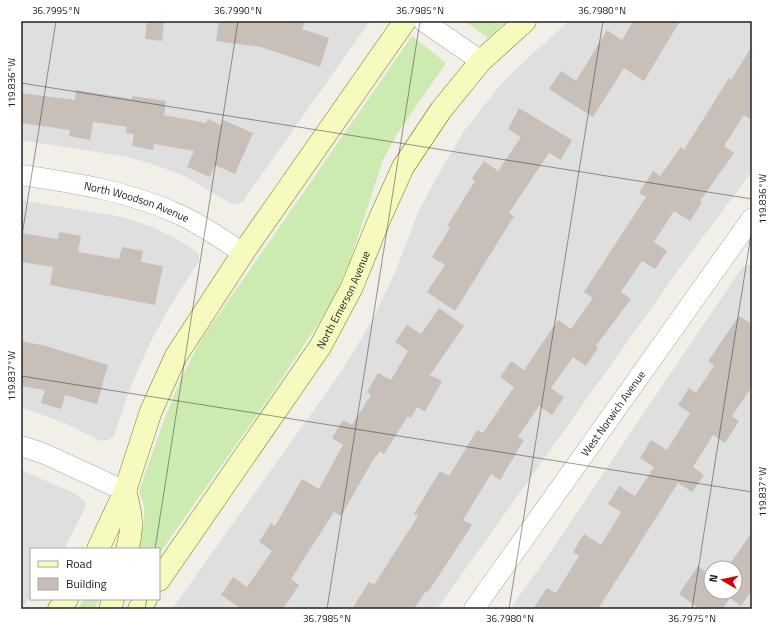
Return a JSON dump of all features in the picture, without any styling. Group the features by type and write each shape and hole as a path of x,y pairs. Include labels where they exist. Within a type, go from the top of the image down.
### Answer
{"street":[{"path":"98,548 125,491 151,411 176,356 243,253 405,21"},
{"path":"423,21 481,61"},
{"name":"North Emerson Avenue","path":"160,579 320,347 352,287 380,218 403,167 441,110 481,61 525,21"},
{"name":"North Woodson Avenue","path":"21,175 89,186 136,198 178,214 215,234 243,253"},
{"name":"West Norwich Avenue","path":"474,609 750,224"},
{"path":"21,446 45,454 125,491 132,514 130,540 127,548"},
{"path":"59,609 66,600"},
{"path":"139,609 145,600"}],"shaded area":[{"path":"21,21 370,21 243,201 238,204 232,204 182,175 155,165 128,157 21,140"},
{"path":"569,21 752,21 752,172 687,258 437,609 172,609 343,369 374,317 396,270 418,213 434,182 464,131 501,84"},
{"path":"21,200 122,217 150,226 179,240 197,252 199,256 199,261 170,306 149,345 130,388 114,436 108,440 101,441 69,425 21,407"},
{"path":"752,264 752,609 510,609 543,563 743,266"},
{"path":"21,470 74,493 84,500 86,504 65,548 30,548 30,597 21,609"}],"green space":[{"path":"465,21 506,21 488,38"},
{"path":"412,36 446,63 397,134 383,160 350,261 334,297 318,324 264,405 160,553 160,548 136,548 144,523 144,506 139,491 163,423 182,376 201,340"},
{"path":"83,600 99,600 95,609 78,609"}],"building":[{"path":"147,21 164,21 162,41 145,39"},
{"path":"219,21 305,21 302,29 329,38 320,67 261,47 216,41"},
{"path":"633,21 680,21 644,81 624,68 593,117 549,89 561,71 576,81 607,30 622,40"},
{"path":"752,46 752,120 744,115 724,146 734,153 700,201 702,202 690,221 674,211 654,242 667,251 655,269 642,261 621,292 631,299 596,346 598,348 586,366 573,357 551,388 564,397 552,415 539,406 518,437 524,440 500,480 491,474 463,520 472,525 428,592 426,591 414,609 352,609 369,582 374,585 418,516 414,514 440,471 449,476 477,430 483,433 514,387 500,377 511,361 524,370 558,320 571,329 593,298 584,292 646,197 639,193 653,171 660,176 681,147 684,150 729,78 731,80"},
{"path":"76,90 132,99 132,96 166,101 164,115 206,123 208,119 221,125 223,120 253,133 235,174 215,165 210,177 187,167 194,151 154,144 153,150 132,146 134,134 126,133 127,127 93,122 90,140 69,136 70,130 21,123 21,93 75,100"},
{"path":"519,108 572,140 561,160 549,153 509,213 514,216 455,311 427,292 445,265 432,257 450,228 447,226 475,181 472,178 484,161 498,171 521,137 508,129"},
{"path":"59,232 81,236 78,252 119,259 122,247 143,251 141,262 163,266 155,305 50,285 53,267 21,262 21,233 58,239"},
{"path":"439,308 464,326 430,375 442,381 425,412 417,407 411,418 408,416 384,454 380,451 373,460 341,516 334,512 291,579 299,585 283,609 242,609 221,595 233,577 247,587 272,551 259,542 271,523 275,526 302,479 319,489 343,445 332,438 343,420 352,425 371,395 367,392 378,373 391,380 408,351 395,342 407,325 421,334"},
{"path":"739,316 752,324 752,387 732,416 739,421 725,443 713,435 693,467 704,475 692,492 678,483 598,609 533,609 547,588 556,593 579,556 573,552 584,534 601,545 621,512 608,504 619,486 635,496 654,467 640,458 651,440 667,450 690,413 678,405 689,388 696,393 714,366 708,361"},
{"path":"21,341 46,346 108,365 97,404 65,395 61,409 41,403 45,390 21,386"},
{"path":"752,532 752,590 741,606 733,600 743,600 743,560 733,560"},
{"path":"698,566 703,570 703,600 729,600 722,609 700,609 679,594"}]}
